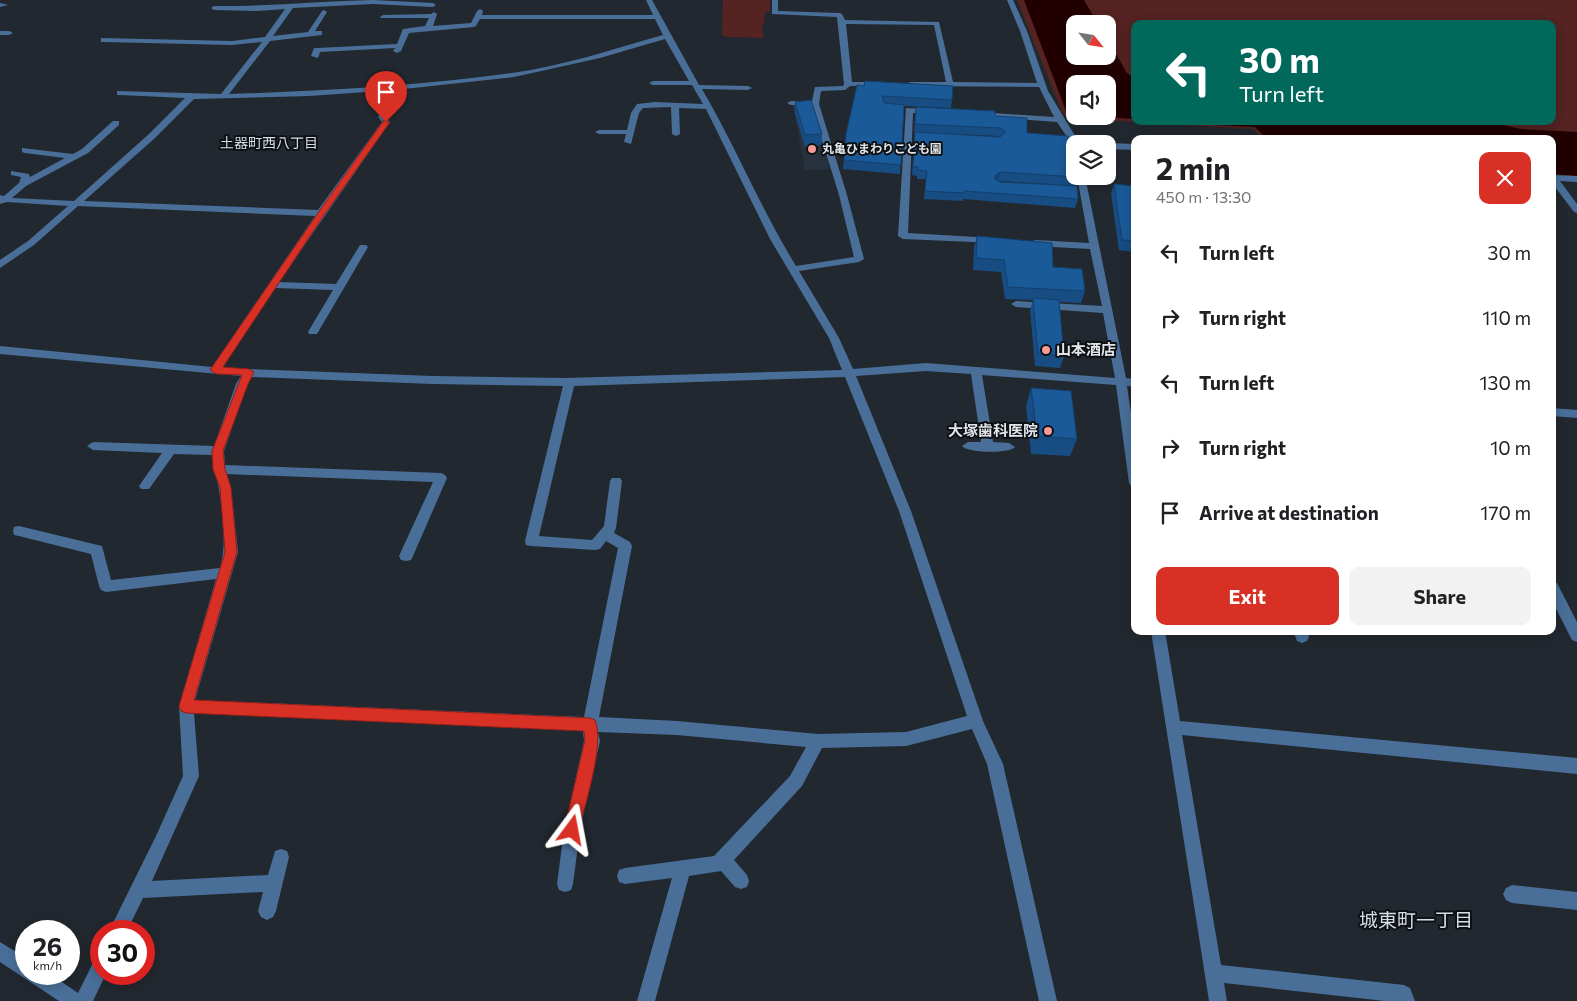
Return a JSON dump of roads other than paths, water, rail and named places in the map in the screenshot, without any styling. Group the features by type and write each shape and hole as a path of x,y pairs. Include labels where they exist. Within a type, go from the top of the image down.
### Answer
{"street":[{"path":"250,9 258,0"},
{"path":"648,0 666,36 708,107 775,239 834,338 850,373 904,511 976,721 996,764 1048,1001"},
{"path":"775,0 774,12 840,15 848,84"},
{"path":"1010,0 1021,20 1042,85 1070,135"},
{"path":"214,8 250,9 330,2 390,2 433,5"},
{"path":"223,97 286,15 290,6"},
{"path":"315,56 317,50 398,49 406,31 474,25 481,8"},
{"path":"310,34 324,12"},
{"path":"478,17 550,14 590,19 656,17"},
{"path":"380,25 385,15 433,15 428,28"},
{"path":"842,22 937,23 950,84"},
{"path":"0,33 9,33"},
{"path":"104,40 195,45 232,43 318,33"},
{"path":"120,93 223,97 309,94 401,87 514,75 597,56 666,36"},
{"path":"652,83 748,88"},
{"path":"793,269 859,259 843,195 815,103 818,89 845,88 848,84 885,84"},
{"path":"903,84 1042,85"},
{"path":"216,370 321,213 386,122 382,117 401,87"},
{"path":"0,265 23,253 74,203 154,133 192,96"},
{"path":"791,102 815,103"},
{"path":"628,142 635,113 640,106 656,104 708,107"},
{"path":"675,105 676,134"},
{"path":"935,111 905,109 912,137 903,236 1003,241"},
{"path":"971,114 1060,120"},
{"path":"2,200 23,184 85,151 116,123"},
{"path":"142,132 154,133"},
{"path":"599,132 631,132"},
{"path":"1116,146 1131,147"},
{"path":"25,150 74,157"},
{"path":"14,173 26,176 23,184"},
{"path":"1556,178 1577,179"},
{"path":"1556,182 1577,210"},
{"path":"1080,185 1079,190 1108,310 1131,454"},
{"path":"2,200 321,213"},
{"path":"1023,242 1093,246"},
{"path":"312,332 363,247"},
{"path":"274,285 339,287"},
{"path":"1016,304 1108,310"},
{"path":"1,351 216,370 433,380 570,382 701,380 850,373 926,367 1131,383"},
{"path":"976,371 988,447"},
{"path":"123,920 191,776 186,706 231,552 225,488 219,469 218,451 242,384 249,372"},
{"path":"570,382 531,541 595,545 610,528 616,481"},
{"path":"1556,412 1577,414"},
{"path":"93,446 218,451"},
{"path":"968,446 1009,447"},
{"path":"145,486 171,449"},
{"path":"219,469 441,478 406,556"},
{"path":"19,531 97,550 106,586 225,573"},
{"path":"566,884 572,830 592,740 590,725 625,546 605,534"},
{"path":"1556,595 1577,636"},
{"path":"1159,635 1218,1001"},
{"path":"186,706 677,728 818,741 906,739 976,721"},
{"path":"1173,727 1577,766"},
{"path":"625,876 718,864 796,781 818,741"},
{"path":"267,911 281,856"},
{"path":"722,860 741,881"},
{"path":"646,1001 683,869"},
{"path":"138,890 274,883"},
{"path":"1512,894 1577,901"},
{"path":"0,952 15,962"},
{"path":"1214,973 1404,994 1406,1001"},
{"path":"51,985 75,1001"},
{"path":"84,1001 92,985"}],"place":[{"name":"丸亀ひまわりこども園","path":"812,149"},
{"name":"山本酒店","path":"1046,350"},
{"name":"大塚歯科医院","path":"1048,431"}],"district":[{"name":"土器町西八丁目","path":"269,143"},
{"name":"城東町一丁目","path":"1416,920"}]}
